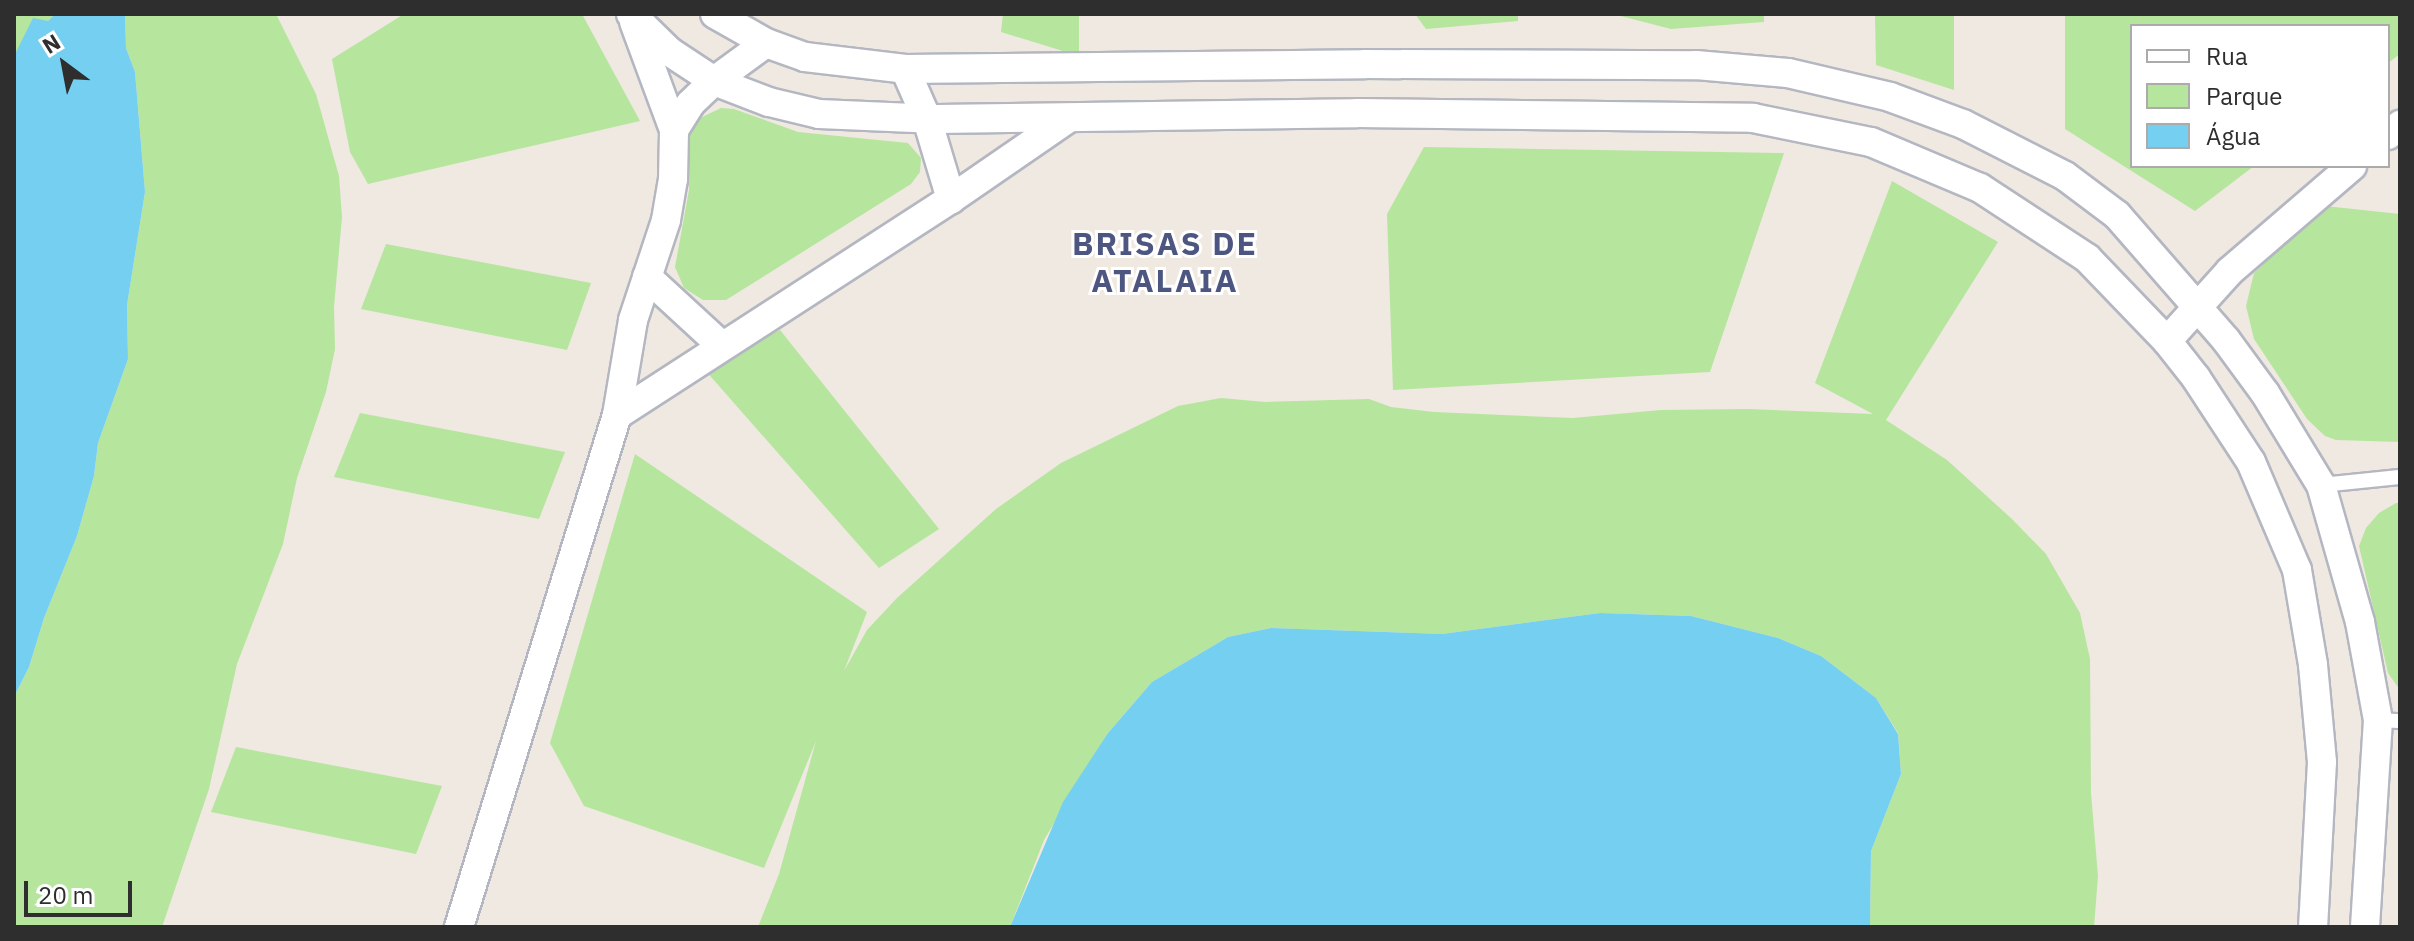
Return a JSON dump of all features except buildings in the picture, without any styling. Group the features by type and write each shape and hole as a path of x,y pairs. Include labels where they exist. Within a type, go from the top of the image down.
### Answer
{"street":[{"path":"715,14 766,43 805,57 905,69 1365,64 1680,65 1788,73 1890,97 1963,124 2065,176 2117,215 2198,306 2265,393 2321,485 2389,720 2365,927"},
{"path":"631,15 670,52 714,81 769,102 819,114 927,119 1357,113 1753,118 1856,139 1980,188 2087,258 2167,341 2196,378 2251,462 2297,570 2313,665 2322,762 2313,927"},
{"path":"459,927 617,415 623,363 666,220 673,179 674,130 631,15"},
{"path":"674,130 690,104 714,81 766,43"},
{"path":"905,69 927,119 951,199"},
{"path":"617,415 951,199 1069,118"},
{"path":"2167,341 2230,271 2350,168"},
{"path":"647,277 721,345"}],"lane":[{"path":"2321,485 2400,477"}],"green space":[{"path":"14,14 55,14 14,56"},
{"path":"125,14 276,14 316,94 339,176 342,217 334,307 335,349 326,392 297,478 283,544 237,664 209,789 162,927 14,927 14,697 29,667 44,618 77,536 94,476 98,443 128,359 127,305 145,192 135,72 126,48"},
{"path":"404,14 582,14 640,121 368,184 350,152 332,59"},
{"path":"1003,14 1079,14 1079,56 1001,32"},
{"path":"1415,14 1518,14 1518,21 1426,29"},
{"path":"1613,14 1764,14 1764,22 1671,29"},
{"path":"1875,14 1954,14 1954,90 1876,65"},
{"path":"2065,14 2400,14 2400,54 2390,62 2390,24 2130,24 2130,168 2251,168 2195,211 2065,129"},
{"path":"721,108 734,109 798,132 908,143 921,158 920,172 911,184 726,300 703,300 684,288 675,267 689,190 686,141 698,119"},
{"path":"1424,147 1784,153 1710,372 1393,390 1387,214"},
{"path":"1892,181 1998,242 1886,420 1947,460 2012,519 2046,554 2080,613 2090,659 2091,793 2098,876 2094,927 1870,927 1871,851 1901,774 1898,733 1876,698 1821,656 1778,638 1691,616 1600,613 1442,634 1271,628 1228,637 1152,682 1108,733 1044,840 1010,927 758,927 779,874 816,741 764,868 584,806 550,743 635,454 867,612 844,671 867,630 897,598 996,509 1061,463 1178,406 1221,398 1265,402 1369,399 1391,407 1434,412 1573,418 1661,410 1749,409 1873,414 1815,383"},
{"path":"2325,206 2400,214 2400,442 2336,440 2325,436 2307,419 2254,339 2246,306 2254,273"},
{"path":"386,244 591,283 567,350 361,309"},
{"path":"780,330 939,529 879,568 705,370"},
{"path":"360,413 565,452 539,519 334,477"},
{"path":"2400,503 2400,690 2388,673 2359,546 2366,528 2379,513"},
{"path":"236,747 442,786 416,854 211,812"}],"water":[{"path":"55,14 125,14 126,48 135,72 145,192 127,305 128,359 98,443 94,476 77,536 44,618 29,667 14,697 14,56 33,18 48,21"},
{"path":"1600,613 1691,616 1778,638 1821,656 1876,698 1898,734 1901,774 1871,851 1870,927 1010,927 1063,802 1108,733 1152,682 1228,637 1271,628 1442,634"}],"district":[{"name":"BRISAS DE ATALAIA","path":"1165,262"}]}
